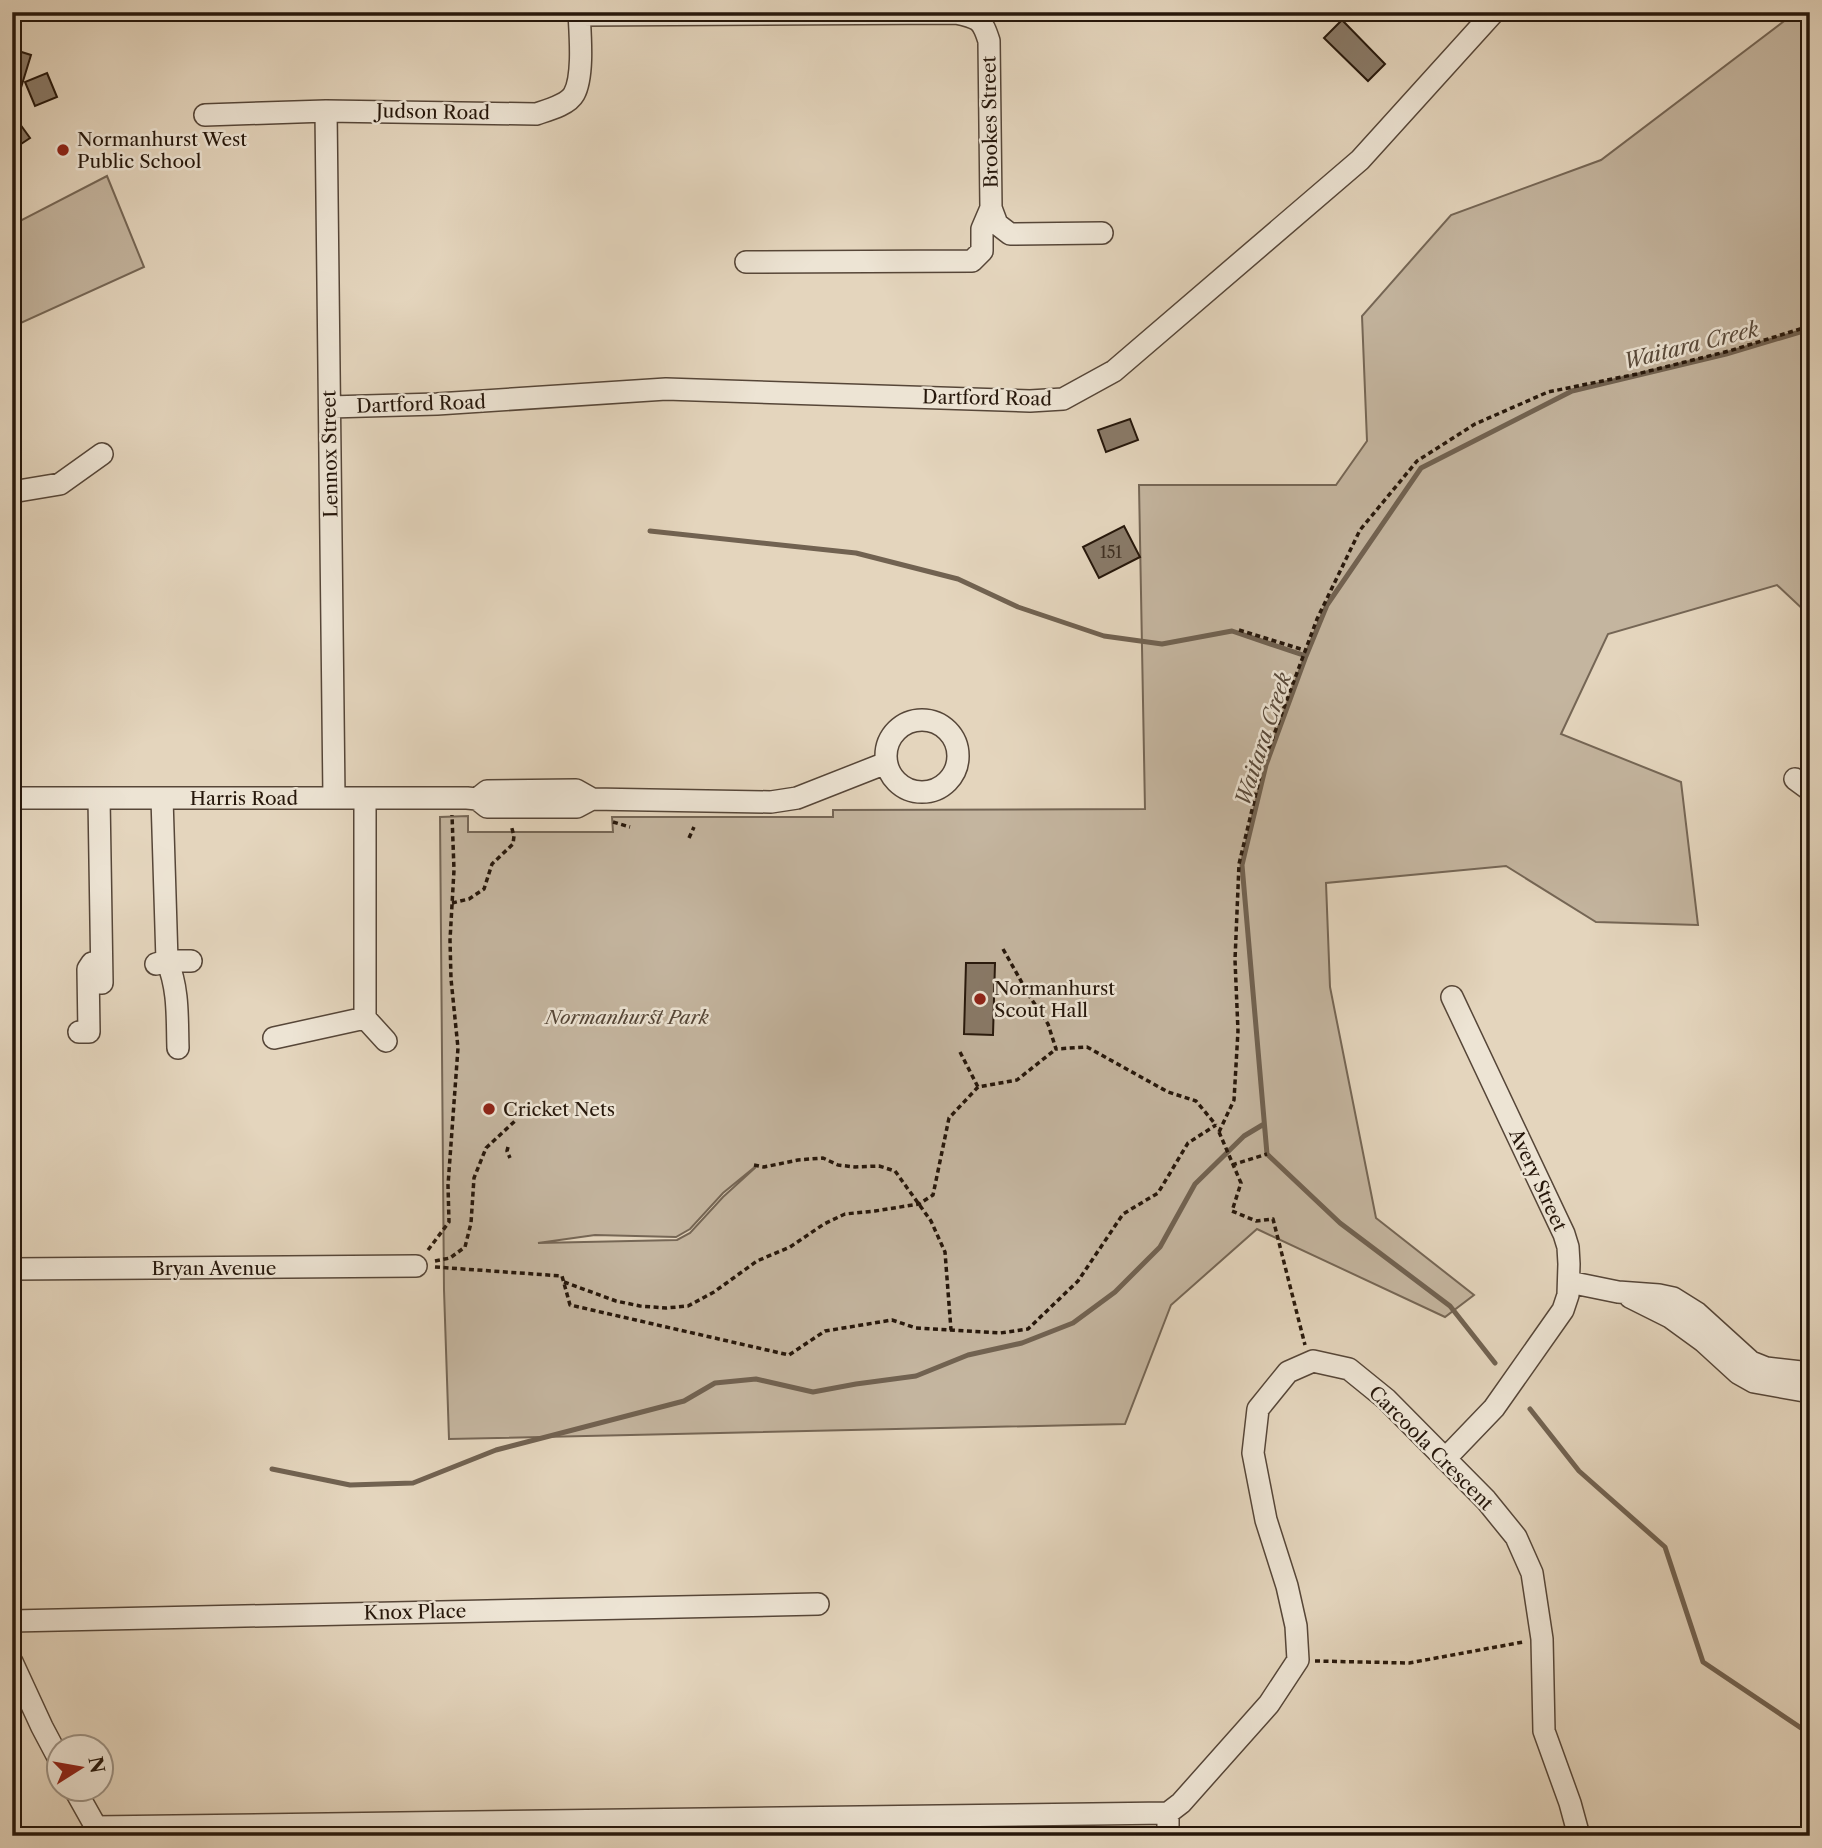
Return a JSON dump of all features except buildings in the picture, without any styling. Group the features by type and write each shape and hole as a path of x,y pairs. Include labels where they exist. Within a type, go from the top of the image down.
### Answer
{"street":[{"name":"Dartford Road","path":"330,407 437,404 666,389 1030,401 1063,399 1114,372 1360,160 1494,12"},
{"name":"Brookes Street","path":"579,14 957,13 973,16 984,24 989,41 991,208 997,224 1010,233 1102,233"},
{"name":"Judson Road","path":"205,114 326,111 536,114 556,108 574,95 580,67 579,14"},
{"name":"Lennox Street","path":"326,111 334,798"},
{"path":"746,262 972,261 982,251 982,229 991,208"},
{"path":"12,492 60,484 102,454"},
{"name":"Harris Road","path":"477,799 487,792 576,790 592,799 771,802 797,798 877,766"},
{"name":"Harris Road","path":"12,798 451,798 477,799 487,807 577,807 592,799"},
{"path":"99,798 102,983"},
{"path":"162,798 161,962 172,974 176,991 178,1048"},
{"path":"365,798 365,1018 386,1041"},
{"path":"79,1032 89,1032 88,969 101,949"},
{"path":"161,962 191,961"},
{"name":"Avery Street","path":"1445,1459 1494,1408 1540,1344 1563,1310 1569,1282 1568,1247 1564,1234 1452,997"},
{"path":"274,1038 365,1018"},
{"name":"Bryan Avenue","path":"12,1269 415,1266"},
{"path":"1569,1282 1618,1292 1673,1298 1698,1313 1751,1362 1766,1368 1810,1373"},
{"path":"1618,1292 1670,1317 1703,1341 1738,1373 1754,1382 1810,1392"},
{"name":"Carcoola Crescent","path":"1168,1813 1181,1803 1269,1704 1298,1660 1296,1626 1287,1586 1266,1520 1253,1452 1258,1409 1288,1372 1313,1361 1349,1369 1386,1399 1486,1500 1516,1537 1532,1573 1542,1639 1544,1731 1579,1836"},
{"name":"Knox Place","path":"12,1621 818,1604"},
{"path":"12,1662 46,1734"},
{"path":"82,1802 98,1831 1168,1813 1168,1836"}],"path":[{"path":"1219,1132 1234,1100 1238,1031 1234,960 1239,864 1263,764 1317,619 1360,530 1417,461 1475,424 1548,392 1716,355 1810,326"},
{"path":"1240,630 1305,650"},
{"path":"415,1266 450,1222 448,1185 458,1048 451,979 454,870 451,798"},
{"path":"452,903 469,899 484,889 492,864 513,845 514,836 507,806"},
{"path":"613,822 630,827"},
{"path":"689,838 694,827"},
{"path":"1003,948 1048,1024 1056,1049"},
{"path":"564,1282 616,1301 640,1306 688,1306 714,1292 757,1261 790,1247 824,1224 845,1214 919,1204 933,1195 949,1118 978,1087 1017,1080 1056,1049 1087,1047 1168,1092 1196,1101 1216,1125 1241,1183 1233,1211 1256,1222 1273,1219 1306,1348"},
{"path":"960,1052 978,1087"},
{"path":"415,1266 450,1258 465,1247 471,1223 474,1178 486,1148 516,1120"},
{"path":"415,1266 562,1276 570,1305 789,1355 825,1331 892,1320 916,1328 1000,1333 1028,1329 1078,1282 1124,1214 1158,1193 1188,1143 1216,1125"},
{"path":"508,1147 510,1158"},
{"path":"1232,1164 1267,1154"},
{"path":"754,1165 764,1167 823,1158 838,1165 879,1166 895,1171 931,1221 944,1252 951,1330"},
{"path":"1336,1661 1409,1662 1542,1639"}],"green space":[{"name":"Normanhurst Park","path":"1796,12 1810,12 1810,616 1777,585 1608,634 1561,734 1681,782 1698,925 1596,922 1506,866 1326,883 1330,987 1376,1218 1474,1295 1445,1317 1257,1229 1171,1305 1125,1424 449,1439 444,1290 440,817 468,816 468,832 613,832 612,817 833,817 833,810 1145,809 1139,485 1336,485 1367,441 1362,316 1451,215 1601,160","holes":["756,1166 723,1197 690,1233 677,1240 538,1243 595,1235 676,1237 690,1229 723,1193"]},
{"path":"107,176 144,267 12,327 12,225"}],"waterway":[{"name":"Waitara Creek","path":"1495,1363 1450,1306 1340,1223 1267,1154 1242,865 1266,765 1327,605 1421,468 1572,391 1726,354 1810,329"},
{"path":"650,531 856,553 958,579 1018,607 1104,636 1162,644 1232,631 1306,656"},
{"path":"272,1469 350,1485 413,1483 496,1450 684,1401 715,1383 756,1379 813,1392 916,1376 968,1355 1022,1343 1073,1323 1115,1292 1160,1247 1195,1184 1244,1136 1264,1124"},
{"name":"Waitara Creek","path":"1530,1409 1579,1471 1665,1547 1703,1662 1810,1734"}],"place":[{"name":"Normanhurst West Public School","path":"63,150"},
{"name":"Normanhurst Scout Hall","path":"980,999"},
{"name":"Cricket Nets","path":"489,1109"}]}
